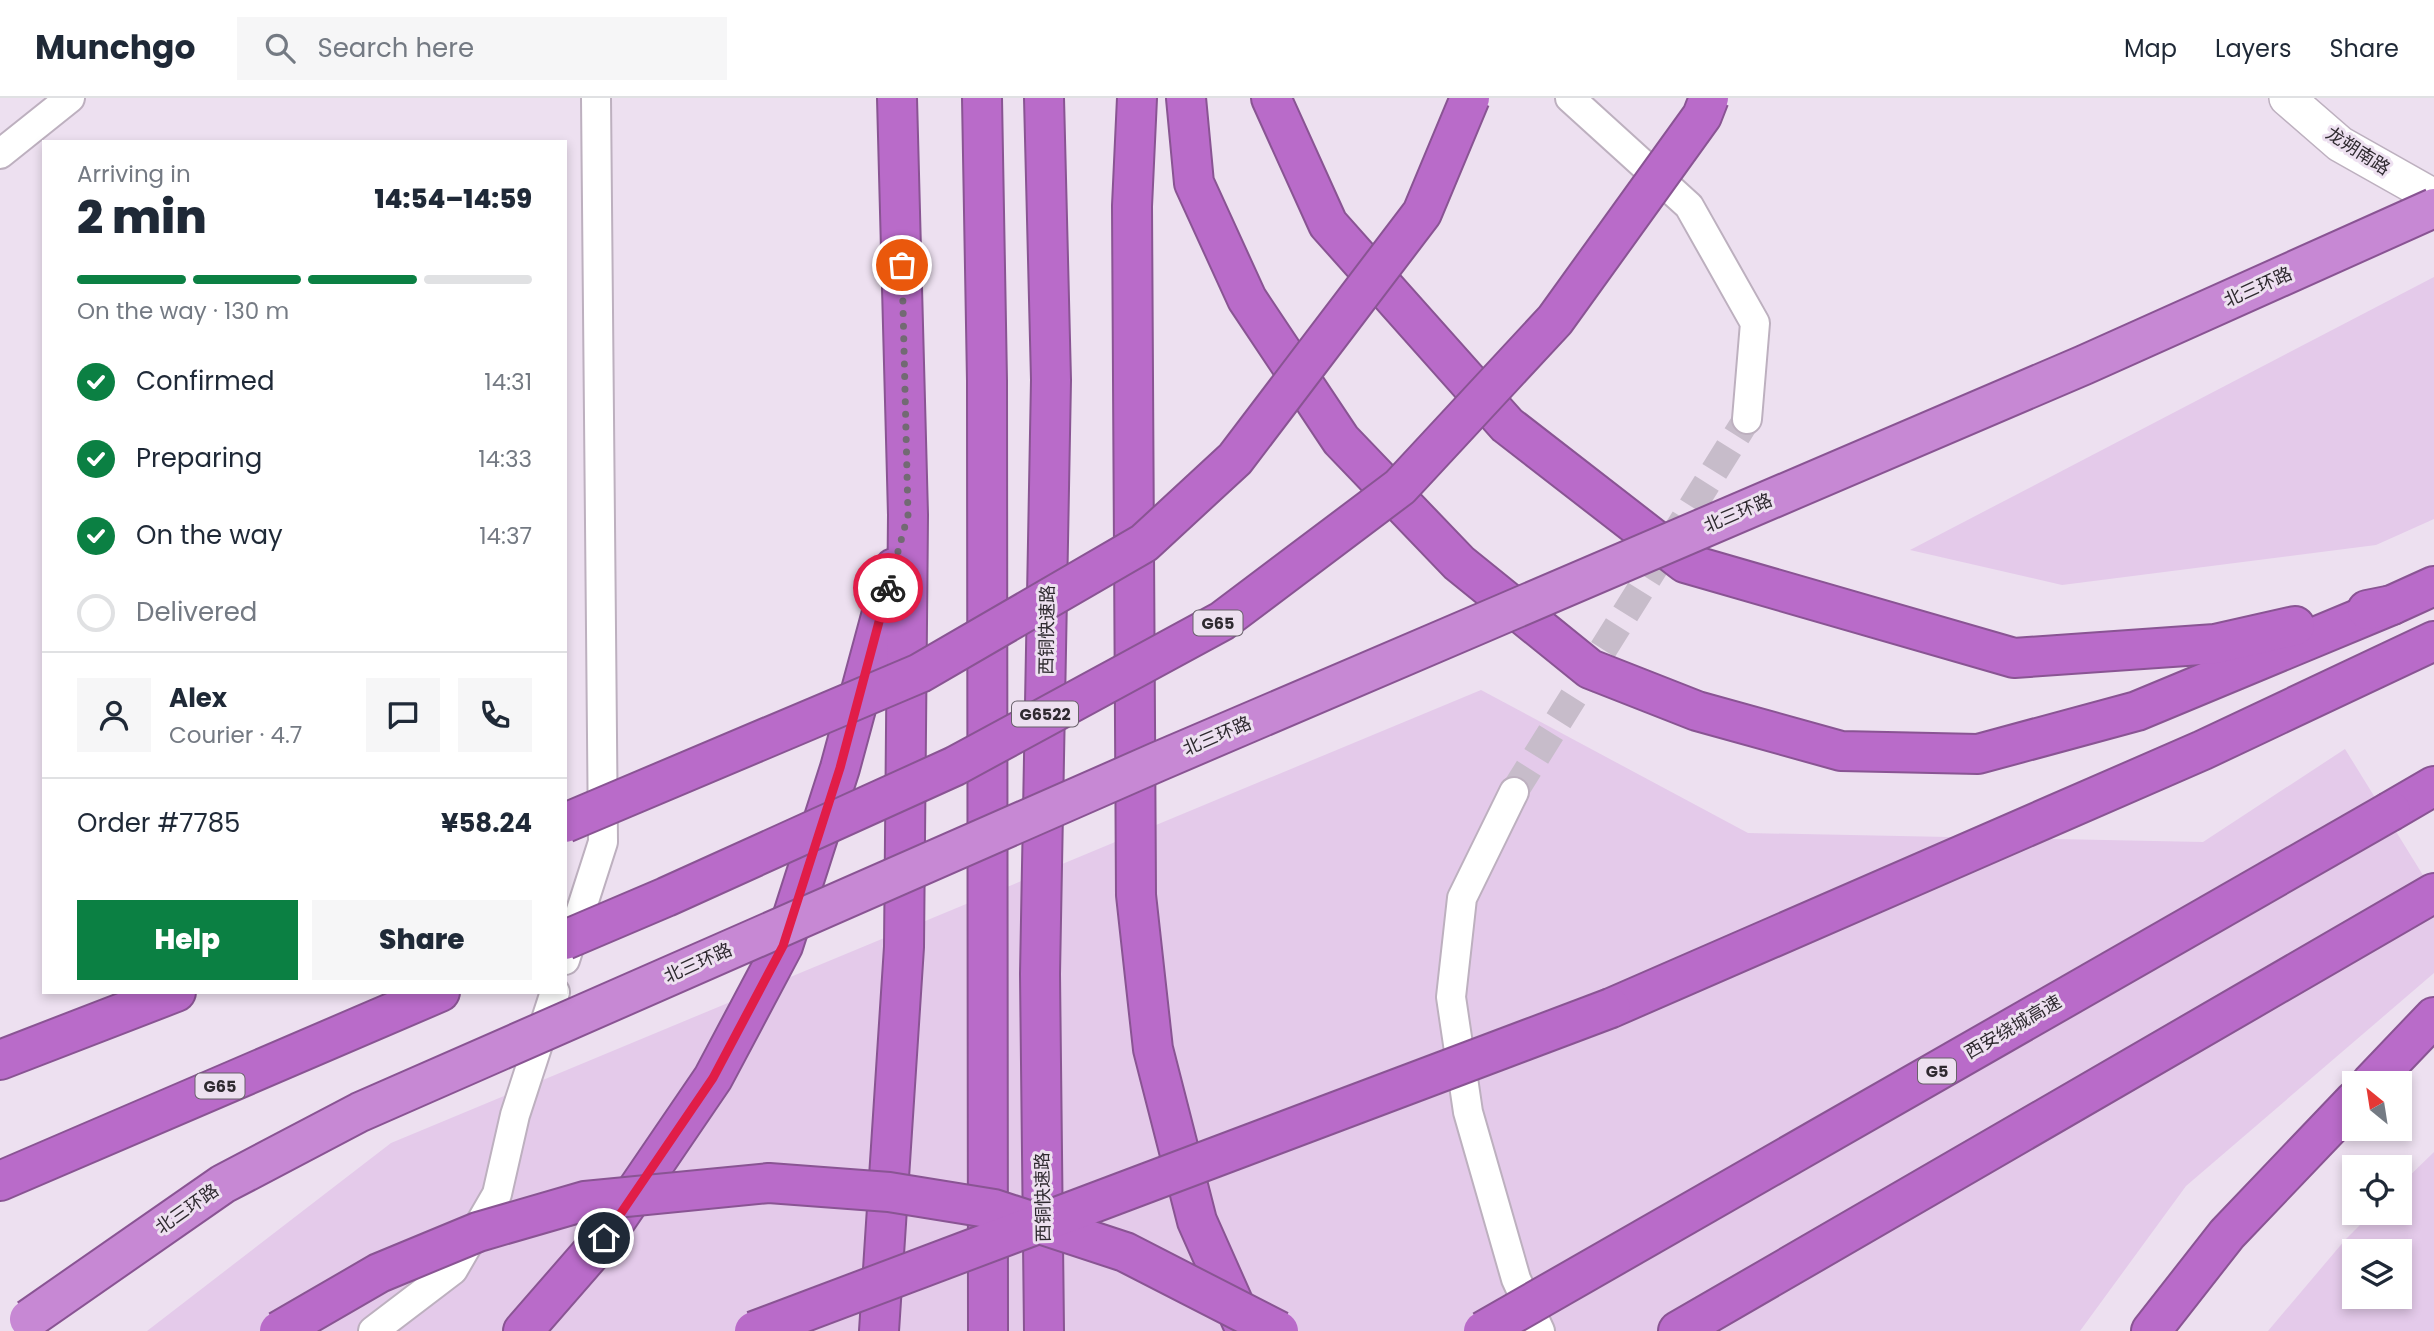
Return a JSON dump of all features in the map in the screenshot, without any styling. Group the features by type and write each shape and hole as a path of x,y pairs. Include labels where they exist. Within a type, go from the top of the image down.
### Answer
{"highway":[{"path":"879,1331 904,947 908,515 897,98"},
{"name":"G6522","path":"982,98 987,381 988,1331"},
{"name":"西铜快速路","path":"1044,98 1051,380 1040,974 1044,1331"},
{"path":"1137,98 1132,206 1136,895 1153,1049 1197,1221 1246,1331"},
{"path":"1186,98 1194,183 1247,299 1341,440 1459,564 1590,669 1697,711 1841,751 1978,754 2137,711 2434,586"},
{"path":"1271,98 1328,224 1489,405 1507,425 1685,563 2014,658 2215,644 2392,605"},
{"path":"567,822 920,673 1144,543 1235,460 1422,212 1470,98"},
{"name":"G65","path":"567,939 954,766 1222,621 1400,487 1555,320 1702,116 1709,98"},
{"name":"北三环路","path":"29,1319 223,1184 360,1112 1157,762 2072,370 2434,208"},
{"path":"523,1331 604,1238 713,1078 783,946 840,768 908,515"},
{"path":"754,1331 1611,1008 2203,750 2434,641"},
{"name":"西安绕城高速","path":"1483,1331 2434,786"},
{"path":"1678,1331 2434,893"},
{"path":"0,1060 171,994"},
{"name":"G65","path":"0,1181 435,994"},
{"path":"2382,1071 2434,1017"},
{"path":"2151,1331 2227,1234 2342,1114"},
{"path":"279,1331 379,1273 478,1232 585,1201 769,1183 889,1192 994,1209 1125,1252 1279,1331"}],"street":[{"path":"0,153 70,98"},
{"path":"567,954 603,842 596,98"},
{"path":"1570,98 1689,206 1755,323 1748,419"},
{"name":"龙朔南路","path":"2287,98 2340,144 2434,197"},
{"path":"1514,792 1462,898 1451,997 1468,1112 1516,1279 1539,1331"},
{"path":"373,1331 453,1270 497,1194 515,1115 554,994"}],"shaded area":[{"path":"2434,277 2434,519 2376,545 2062,585 1910,550"},
{"path":"1481,690 1748,833 2203,842 2345,749 2434,893 2434,973 2186,1186 2080,1331 147,1331 391,1143"},
{"path":"2434,1152 2434,1331 2268,1331 2342,1244 2342,1309 2412,1309 2412,1239 2346,1239 2360,1225 2412,1225 2412,1173"}],"tunnel":[{"path":"1514,792 1747,419"}],"way so far":[{"path":"888,588 908,515 902,265"}],"route":[{"path":"604,1238 713,1078 783,946 840,768 888,588"}]}
